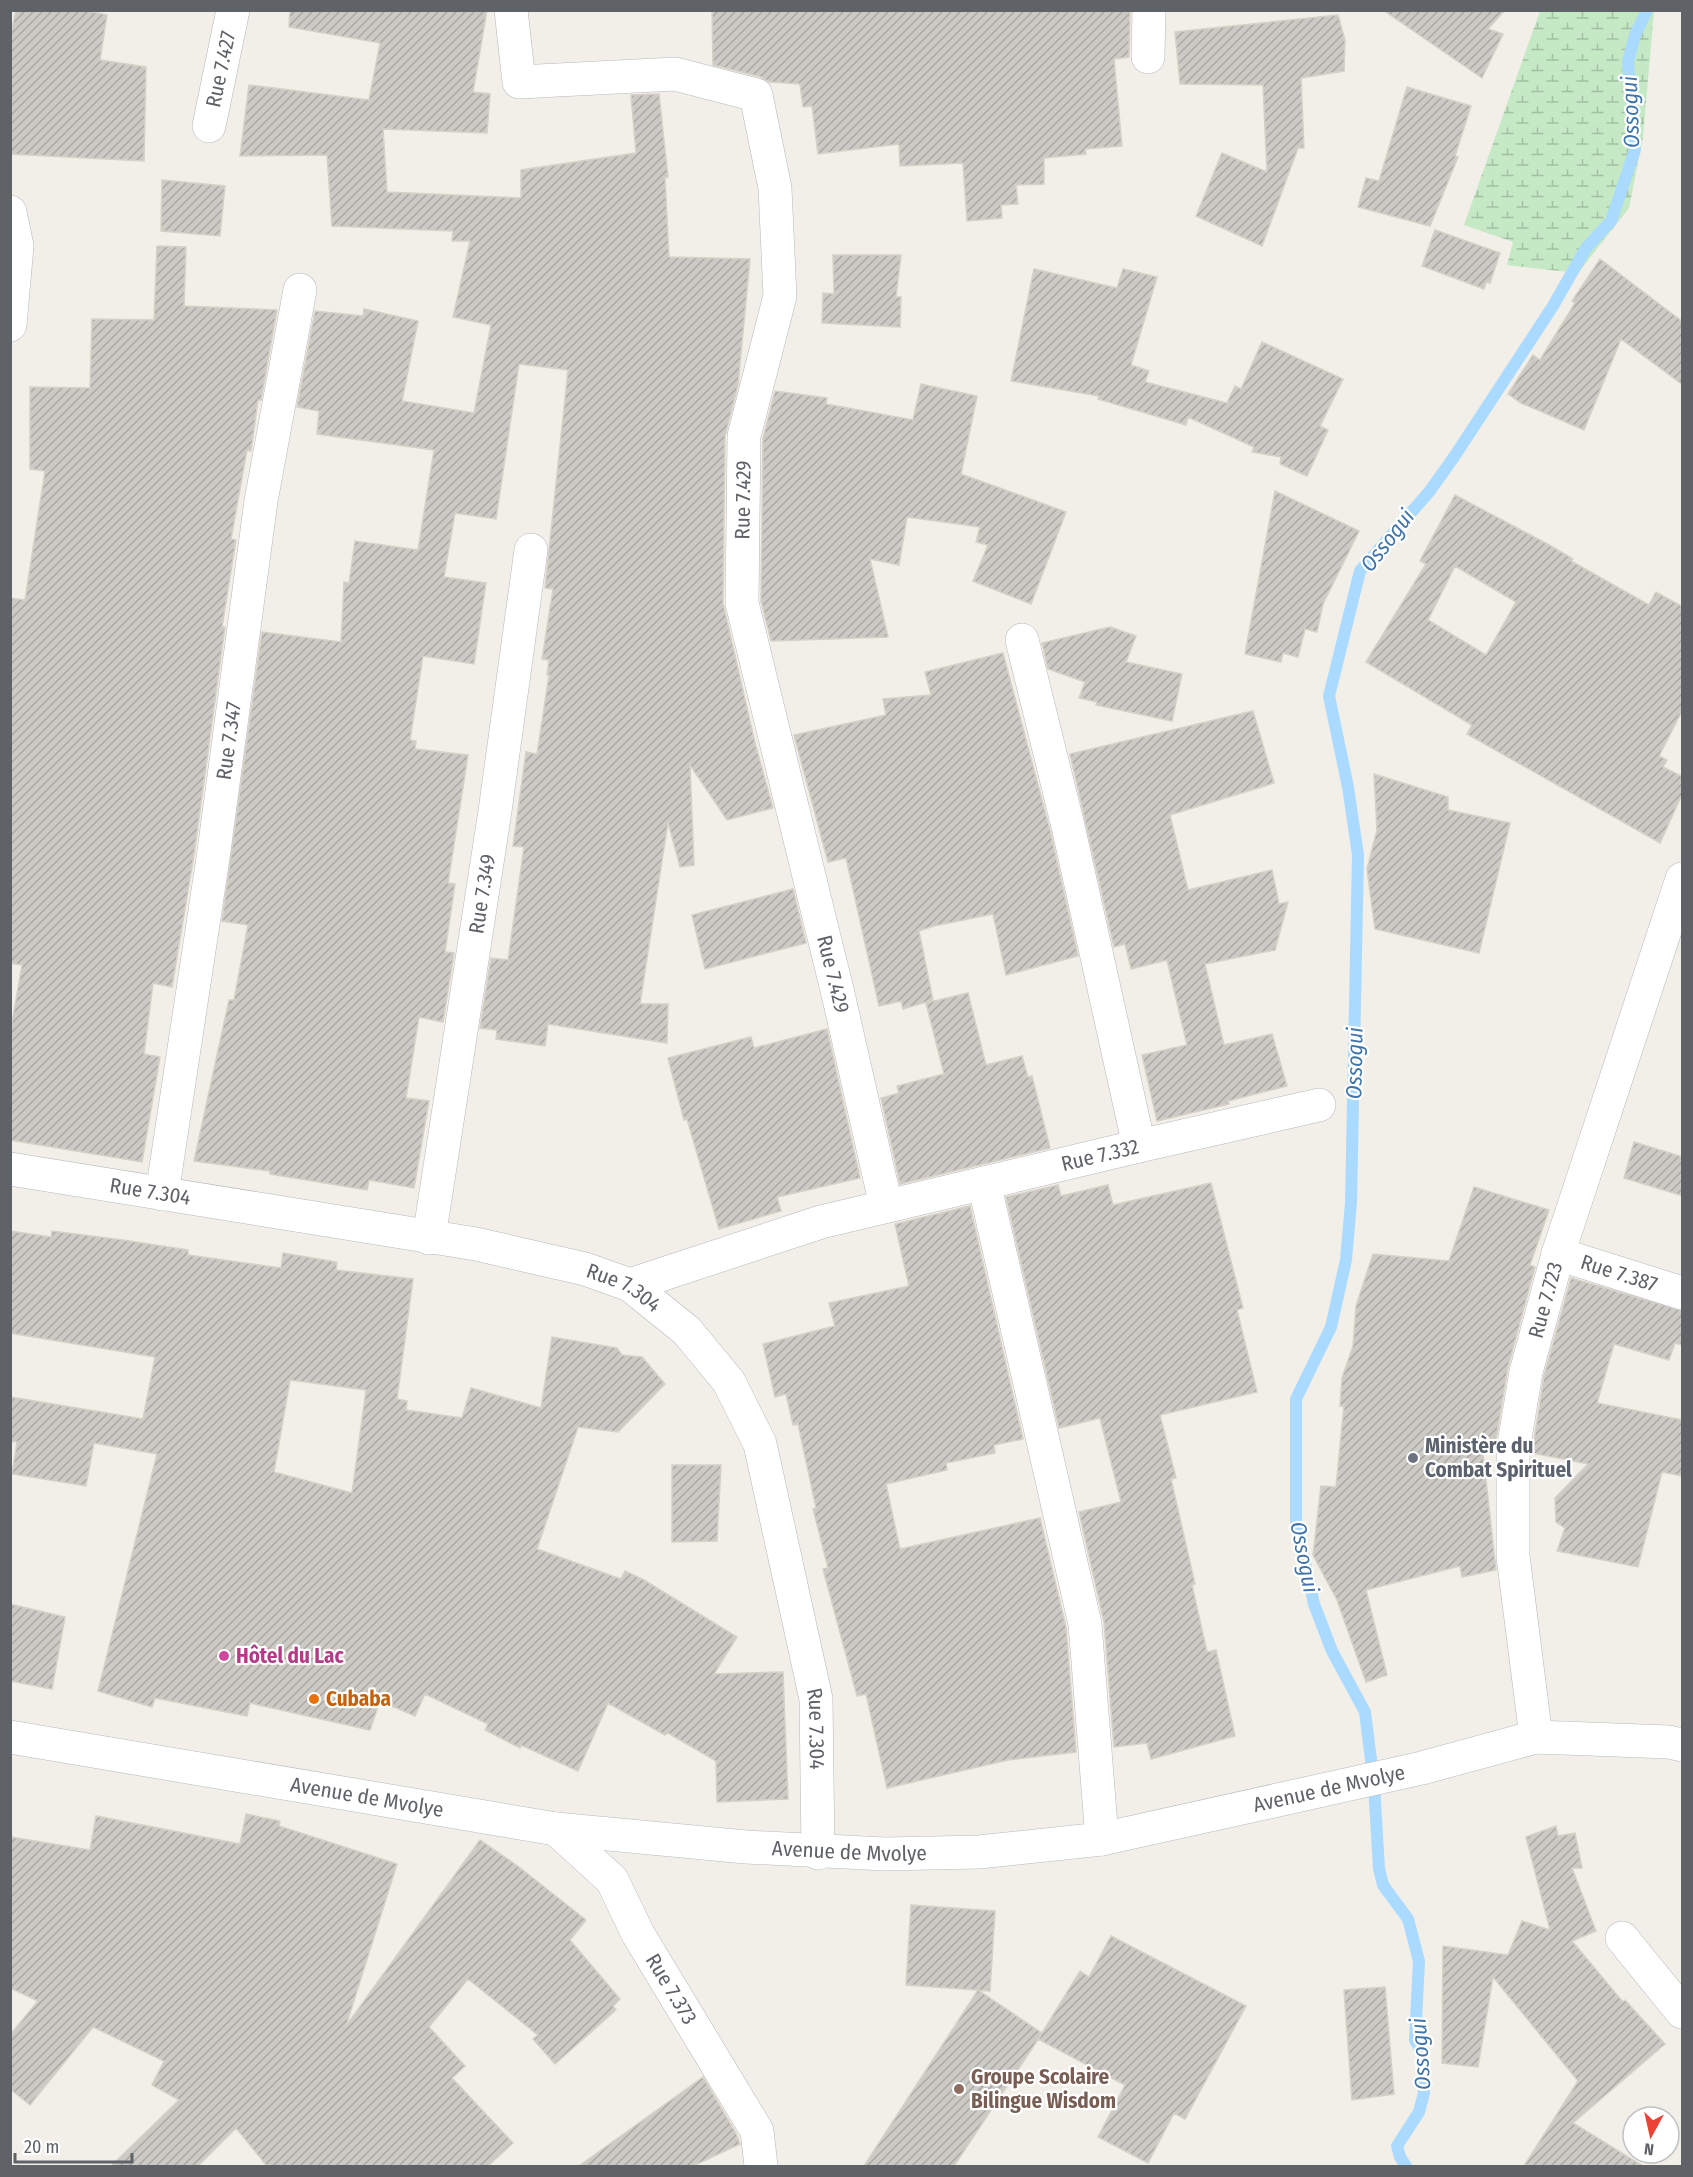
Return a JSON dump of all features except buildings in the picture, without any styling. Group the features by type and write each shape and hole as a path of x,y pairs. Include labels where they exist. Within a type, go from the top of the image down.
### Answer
{"street":[{"name":"Rue 7.427","path":"209,126 233,10"},
{"name":"Rue 7.429","path":"512,10 519,82 675,74 756,95 775,188 780,296 744,436 742,603 839,998 886,1206"},
{"path":"1148,57 1149,10"},
{"path":"10,212 17,246 10,325"},
{"name":"Rue 7.347","path":"162,1194 213,858 261,501 300,290"},
{"name":"Rue 7.349","path":"429,1238 495,811 531,550"},
{"name":"Rue 7.332","path":"630,1285 820,1222 1139,1146 1068,826 1022,640"},
{"name":"Rue 7.723","path":"1536,1737 1513,1556 1514,1450 1526,1372 1558,1254 1683,879"},
{"path":"1139,1146 1319,1105"},
{"name":"Rue 7.304","path":"10,1169 476,1244 538,1257 585,1269 630,1285 687,1331 729,1382 760,1444 816,1699 818,1853"},
{"path":"984,1183 1085,1624 1102,1839"},
{"name":"Rue 7.387","path":"1558,1254 1683,1293"},
{"name":"Avenue de Mvolye","path":"10,1737 556,1829 818,1853 979,1852 1102,1839 1422,1768 1536,1737 1670,1742 1683,1745"},
{"name":"Rue 7.373","path":"556,1829 612,1880 638,1934 757,2131 762,2165"},
{"path":"1622,1938 1683,2012"}],"green space":[{"path":"1540,11 1654,11 1643,137 1629,208 1578,273 1507,265 1513,242 1464,225"}],"waterway":[{"name":"Ossogui","path":"1406,2166 1397,2146 1419,2112 1424,2093 1422,2052 1415,2040 1419,1961 1408,1919 1383,1885 1379,1869 1374,1784 1365,1712 1332,1651 1314,1604 1296,1521 1296,1399 1331,1327 1346,1260 1351,1203 1358,855 1348,787 1329,696 1360,571 1429,492 1553,306 1586,248 1611,221 1635,150 1628,62 1635,35 1647,10"}],"place":[{"name":"Ministère du Combat Spirituel","path":"1413,1458"},
{"name":"Hôtel du Lac","path":"224,1656"},
{"name":"Cubaba","path":"314,1699"},
{"name":"Groupe Scolaire Bilingue Wisdom","path":"959,2089"}]}
